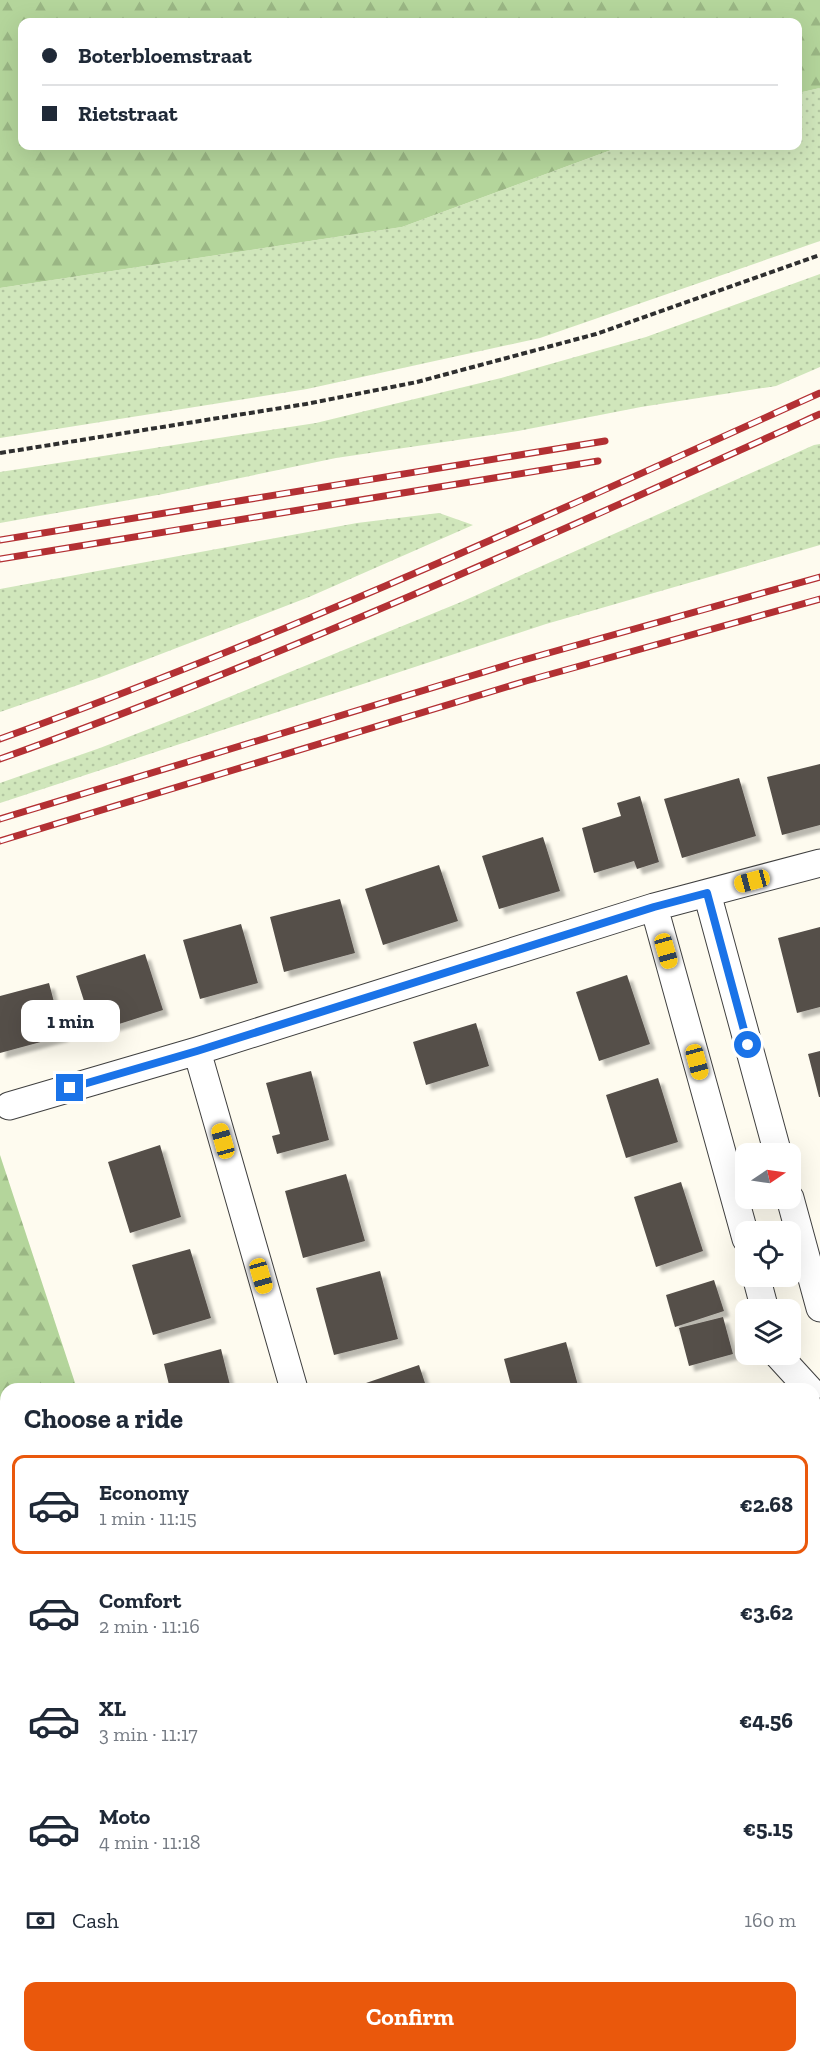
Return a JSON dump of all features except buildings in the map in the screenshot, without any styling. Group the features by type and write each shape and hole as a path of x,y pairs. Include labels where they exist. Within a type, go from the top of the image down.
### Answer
{"street":[{"path":"9,1106 197,1051 654,907 820,863"},
{"path":"707,893 775,1143"},
{"path":"654,907 741,1221"},
{"path":"197,1051 292,1383"},
{"path":"793,1209 820,1308"},
{"path":"787,1365 804,1383"}],"path":[{"path":"0,453 306,404 417,382 596,334 820,255"}],"green space":[{"path":"0,0 820,0 820,88 802,92 802,18 18,18 18,150 611,150 402,227 0,288"},
{"path":"820,88 820,241 540,338 307,389 0,438 0,288 402,227 611,150 802,150 802,92"},
{"path":"820,274 820,367 776,386 641,407 518,431 336,458 163,494 0,523 0,472 316,423 501,378 646,337"},
{"path":"820,444 820,545 546,624 0,803 0,783 100,748 195,711 461,602"},
{"path":"439,513 473,525 309,597 101,677 0,712 0,589 357,523"},
{"path":"0,1155 75,1383 0,1383"}],"railway":[{"path":"0,739 208,659 413,574 820,393"},
{"path":"0,759 311,638 820,414"},
{"path":"0,540 605,441"},
{"path":"0,559 598,461"},
{"path":"0,819 520,661 820,577"},
{"path":"0,841 526,681 820,599"}],"route":[{"path":"70,1088 197,1051 654,907 707,893 748,1045"}]}
